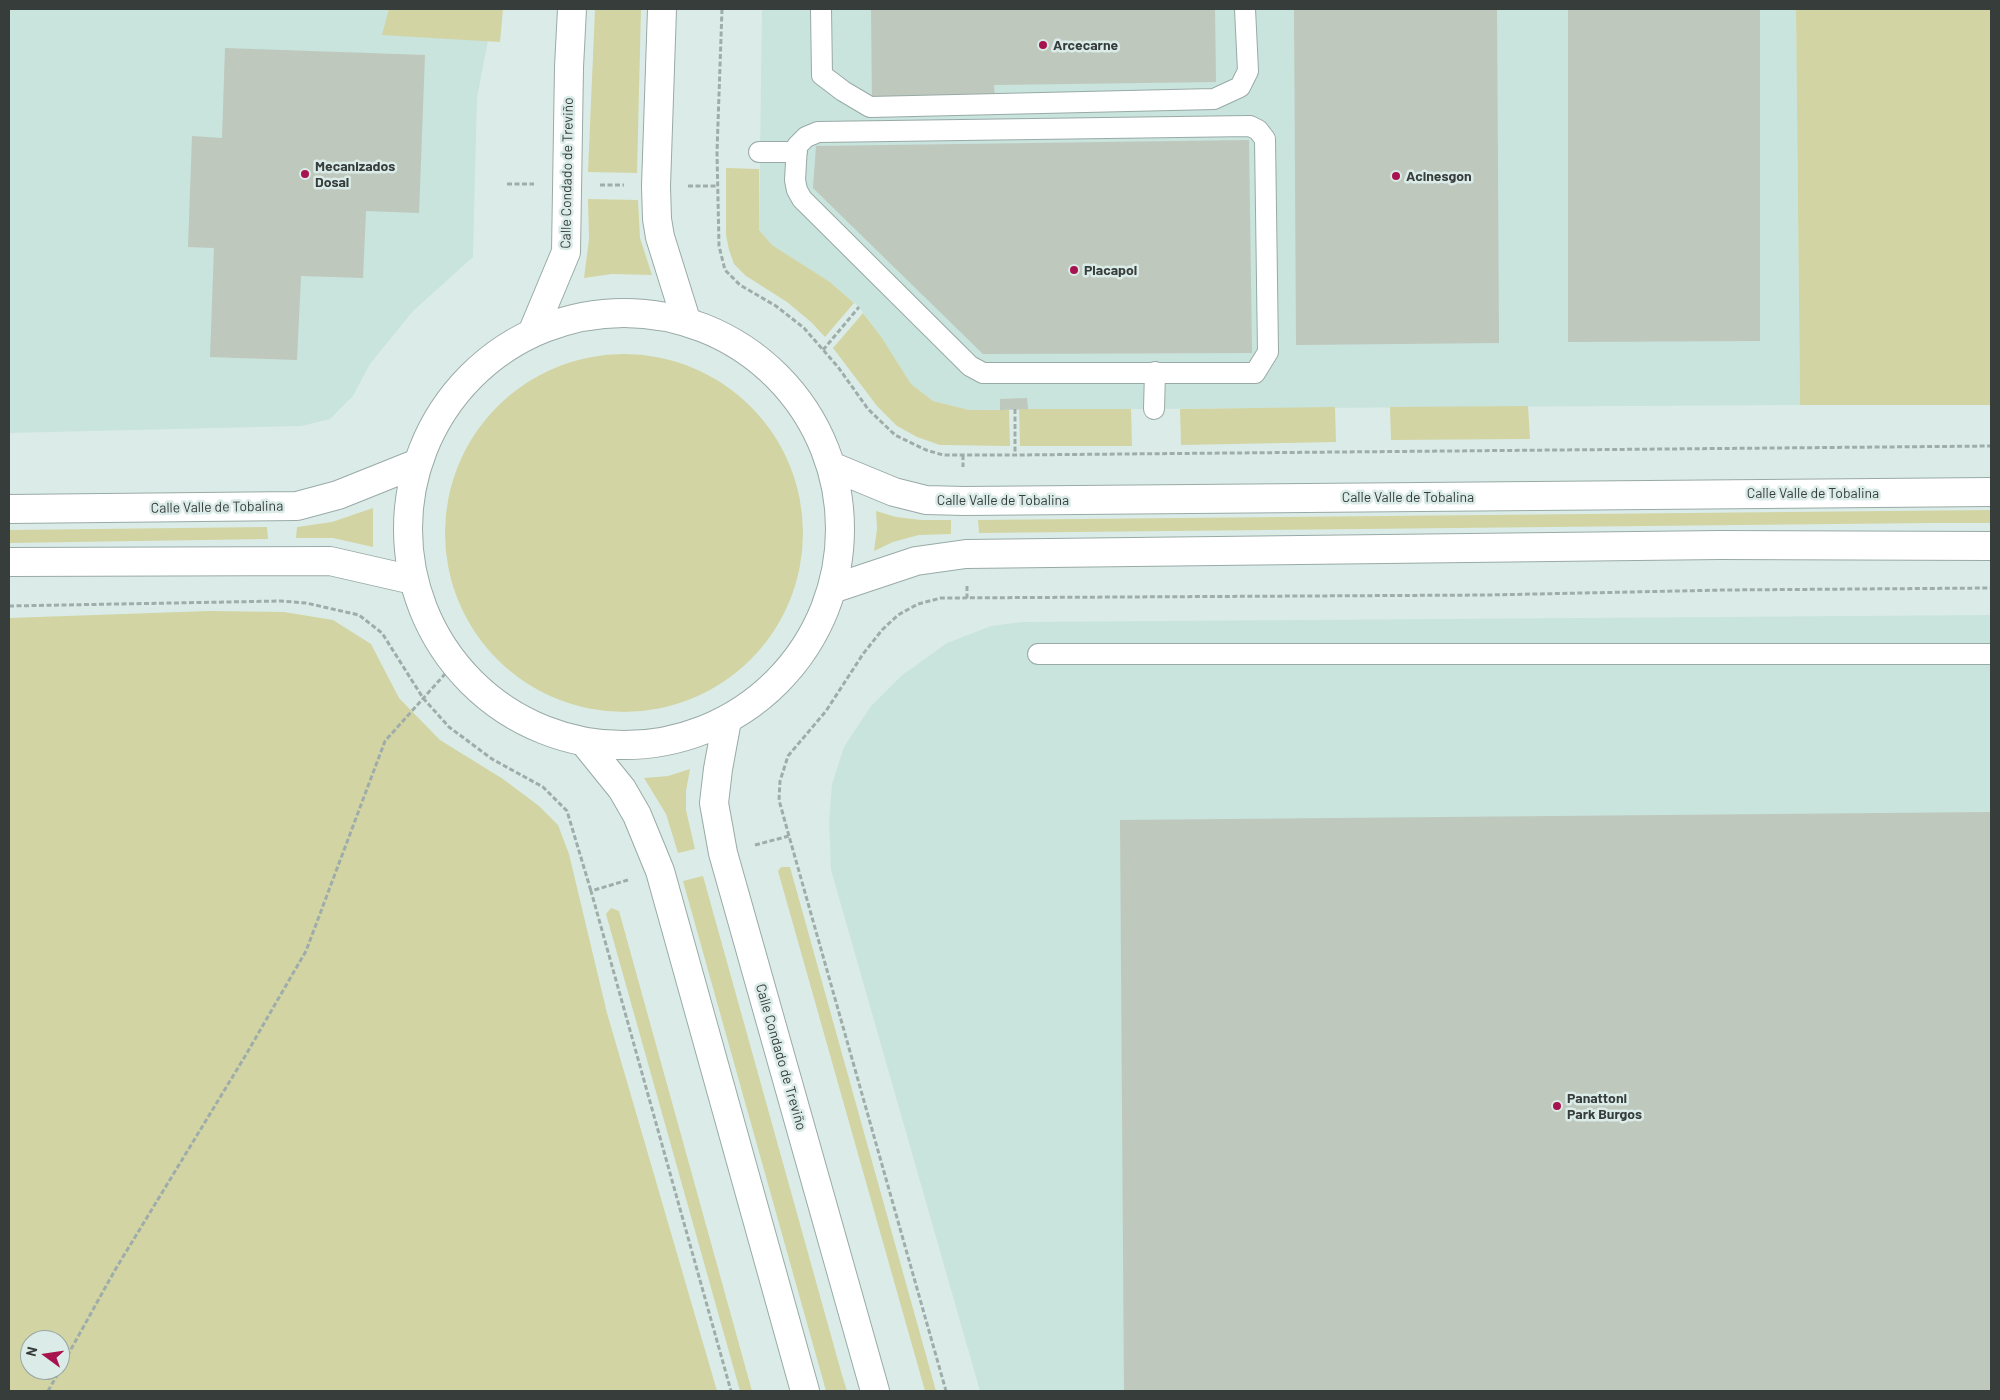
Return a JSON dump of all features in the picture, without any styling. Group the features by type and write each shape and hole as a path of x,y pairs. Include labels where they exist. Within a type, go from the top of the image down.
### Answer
{"street":[{"name":"Calle Condado de Treviño","path":"533,331 566,252 569,184 569,67 572,9"},
{"path":"662,9 656,186 657,219 660,237 686,320"},
{"path":"634,312 686,320 714,331 741,346 765,364 787,386 805,410 820,437 831,466 839,506 840,548 832,589 820,621 802,651 781,678 756,701 727,720 681,738 632,746 584,742 547,732 512,715 480,692 454,664 436,638 422,610 413,580 408,522 418,463 443,409 449,402 483,364 533,331 583,316 634,312"},
{"name":"Calle Valle de Tobalina","path":"9,509 297,506 338,495 418,463"},
{"name":"Calle Valle de Tobalina","path":"831,466 894,492 926,500 964,501 1991,492"},
{"path":"832,589 916,561 966,554 1720,545 1991,546"},
{"path":"9,562 330,561 413,580"},
{"name":"Calle Condado de Treviño","path":"727,720 714,803 724,853 875,1391"},
{"path":"584,742 622,789 638,815 660,871 805,1391"}],"lane":[{"path":"821,9 822,75 843,91 870,107 1214,99 1240,87 1248,70 1246,9"},
{"path":"1250,126 1258,130 1265,139 1268,352 1255,373 1155,372 983,373 970,366 802,199 797,190 795,180 797,146 806,137 818,132 1250,126"},
{"path":"760,152 797,152"},
{"path":"1154,409 1155,372"},
{"path":"1038,654 1991,654"}],"path":[{"path":"722,9 718,98 718,186 719,246 726,270 740,285 776,306 804,328 838,367 868,409 895,435 926,450 943,455 1015,455 1991,446"},
{"path":"507,184 718,186"},
{"path":"823,350 859,307"},
{"path":"1015,410 1015,455"},
{"path":"789,836 779,800 780,781 788,756 826,711 882,630 898,615 918,604 940,598 1488,595 1725,590 1991,588"},
{"path":"9,606 281,601 306,603 359,616 382,634 424,698 449,727 492,759 542,787 566,811 591,892"},
{"path":"70,1352 115,1270 244,1058 306,951 385,741 454,664"},
{"path":"48,1391 54,1380"}],"shaded area":[{"name":"Mecanizados Dosal","path":"9,9 494,9 477,98 473,257 413,311 370,364 353,396 330,419 301,426 9,433"},
{"path":"762,9 1796,9 1800,405 969,410 933,401 911,384 882,338 859,307 830,282 772,245 759,230"},
{"path":"1991,615 1991,1391 980,1391 831,870 829,823 832,784 844,747 871,706 901,676 947,643 991,626 1022,622"}],"green space":[{"path":"389,9 503,9 500,42 382,35"},
{"path":"595,9 641,9 637,173 588,172"},
{"path":"1796,9 1991,9 1991,405 1800,405"},
{"path":"726,168 759,169 759,230 772,245 830,282 854,303 825,337 811,322 787,302 746,276 734,264 726,235"},
{"path":"588,199 638,200 640,238 652,275 612,274 584,278 589,239"},
{"path":"863,313 882,338 911,384 933,401 969,410 1009,410 1010,446 940,445 917,437 897,426 877,406 833,348"},
{"path":"624,354 659,358 692,368 723,384 750,407 773,434 789,465 799,498 803,533 799,568 789,601 773,632 750,659 723,682 692,698 659,708 624,712 589,708 556,698 525,682 498,659 475,632 459,601 449,568 445,533 449,498 459,465 475,434 498,407 525,384 556,368 589,358"},
{"path":"1528,406 1530,439 1391,440 1390,407"},
{"path":"1335,407 1336,442 1181,445 1180,409"},
{"path":"1019,409 1131,409 1132,446 1020,446"},
{"path":"373,508 373,547 333,538 296,538 297,527 332,522"},
{"path":"1991,510 1991,523 979,533 978,520"},
{"path":"876,511 896,517 921,520 951,520 951,534 919,535 893,542 874,551 877,529"},
{"path":"267,527 268,539 9,543 9,530"},
{"path":"209,611 284,612 333,620 371,644 399,698 440,740 503,779 539,806 558,825 569,854 607,1013 717,1391 9,1391 9,618"},
{"path":"690,769 686,791 686,810 695,849 678,853 666,814 644,778 668,776"},
{"path":"781,867 790,867 936,1391 925,1391 778,871"},
{"path":"703,876 847,1391 826,1391 683,881"},
{"path":"611,908 619,911 752,1391 740,1391 606,914"}],"building":[{"name":"Arcecarne","path":"871,9 1215,9 1216,82 994,85 995,98 872,99"},
{"name":"Acinesgon","path":"1294,9 1497,9 1499,343 1296,345"},
{"path":"1568,9 1760,9 1760,341 1568,342"},
{"name":"Mecanizados Dosal","path":"225,48 425,55 419,213 366,211 363,278 301,276 297,360 210,357 214,248 188,247 192,136 222,138"},
{"name":"Placapol","path":"1249,140 1252,353 983,354 813,188 816,146"},
{"path":"1027,398 1028,409 1000,410 1000,399"},
{"name":"Panattoni Park Burgos","path":"1991,812 1991,1391 1124,1391 1120,820"}],"place":[{"name":"Arcecarne","path":"1043,45"},
{"name":"Mecanizados Dosal","path":"305,174"},
{"name":"Acinesgon","path":"1396,176"},
{"name":"Placapol","path":"1074,270"},
{"name":"Panattoni Park Burgos","path":"1557,1106"}]}
